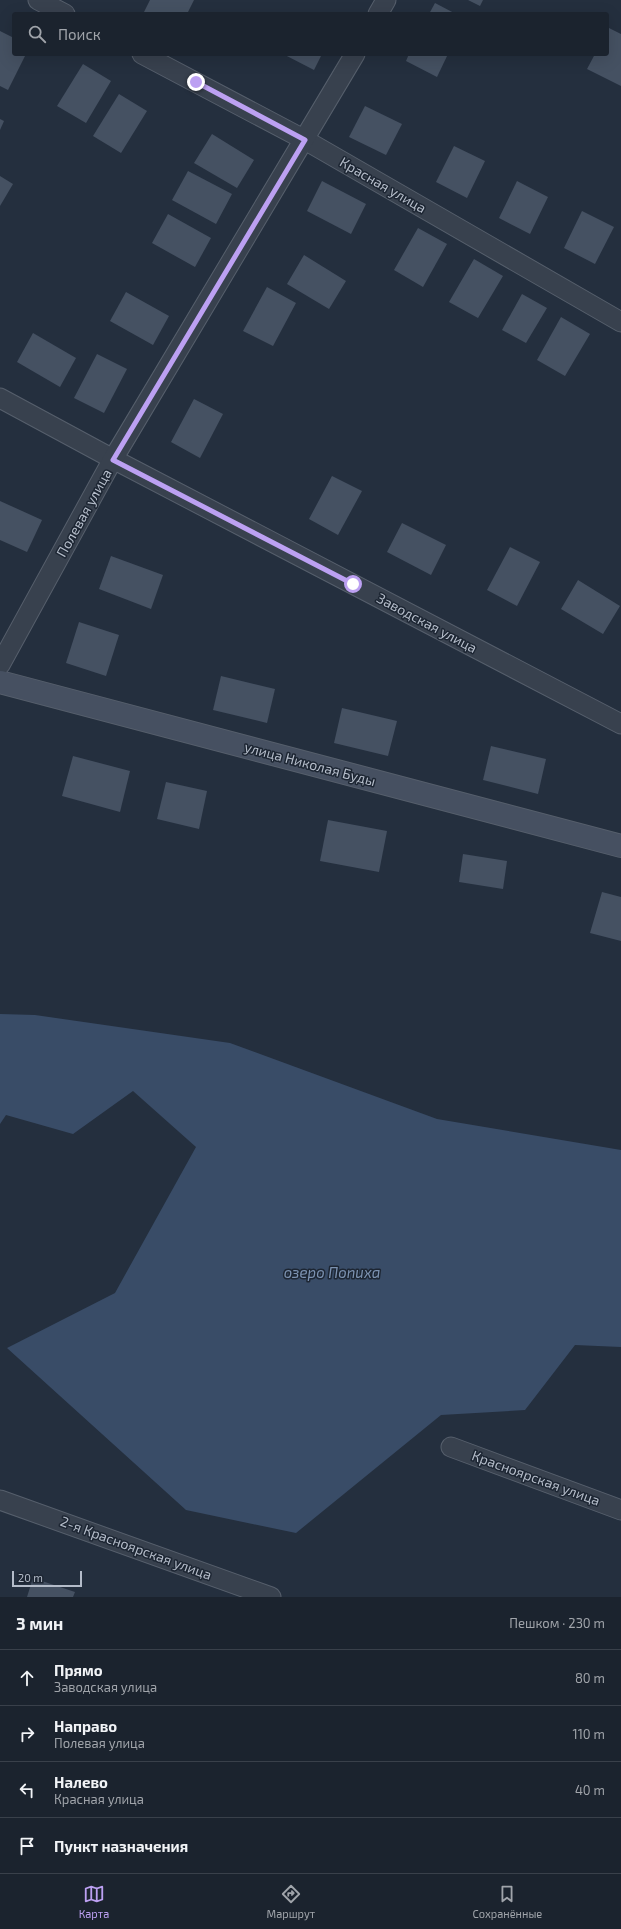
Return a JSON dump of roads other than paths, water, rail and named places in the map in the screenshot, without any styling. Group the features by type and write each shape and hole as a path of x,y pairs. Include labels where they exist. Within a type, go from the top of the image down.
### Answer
{"street":[{"path":"38,0 61,12"},
{"path":"379,12 386,0"},
{"name":"Красная улица","path":"146,56 305,140 621,322"},
{"name":"Полевая улица","path":"0,665 113,460 354,56"},
{"name":"Заводская улица","path":"0,398 113,460 621,724"},
{"name":"улица Николая Буды","path":"0,682 621,846"},
{"name":"Красноярская улица","path":"451,1447 621,1510"},
{"name":"2-я Красноярская улица","path":"0,1500 271,1597"}],"water":[{"name":"озеро Попиха","path":"0,1014 35,1015 230,1043 437,1119 621,1150 621,1347 575,1345 525,1410 441,1415 296,1533 186,1510 7,1348 115,1293 196,1147 133,1091 73,1134 6,1115 0,1124"}]}
